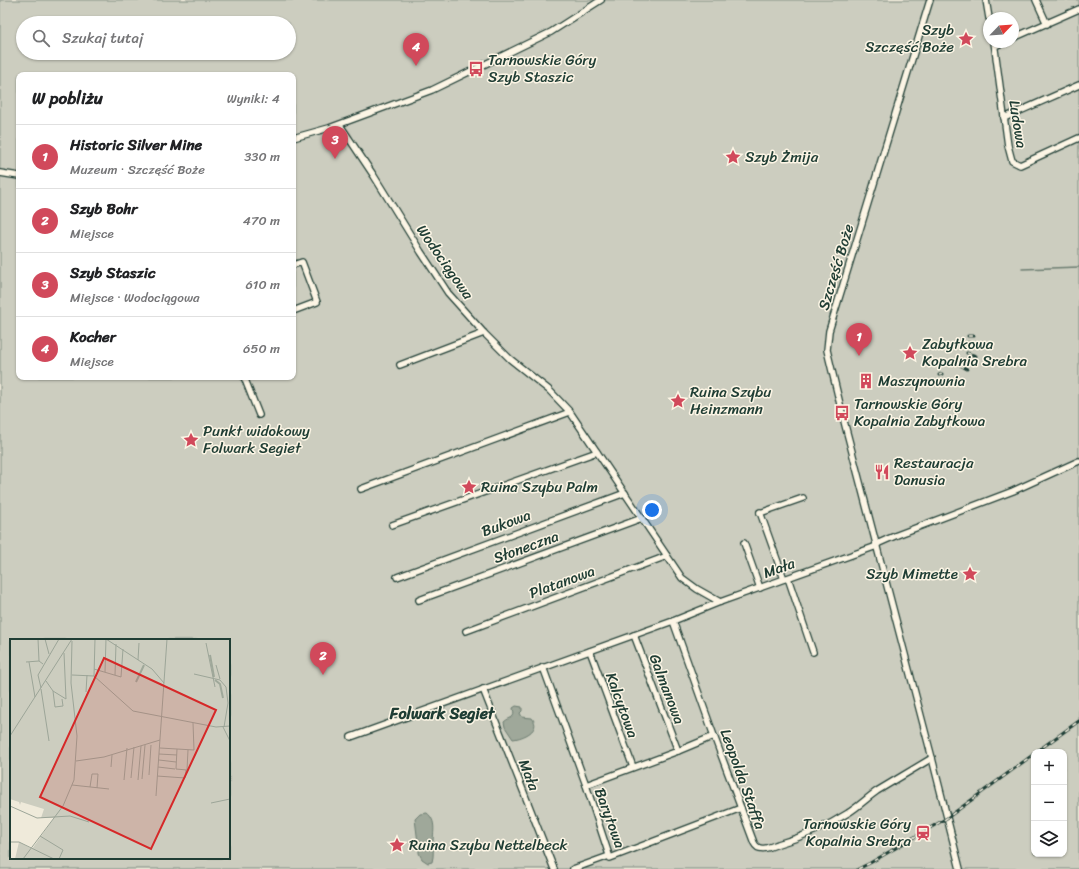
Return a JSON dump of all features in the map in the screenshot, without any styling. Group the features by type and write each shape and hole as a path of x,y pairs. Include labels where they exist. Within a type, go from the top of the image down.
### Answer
{"street":[{"path":"296,137 340,125 432,90 551,32 601,0"},
{"name":"Szczęść Boże","path":"876,544 827,350 829,331 930,0"},
{"path":"986,0 988,12"},
{"path":"1036,0 1047,24"},
{"path":"1019,36 1079,9"},
{"name":"Ludowa","path":"995,48 1008,146 1012,161 1020,165 1079,138"},
{"path":"1004,118 1079,85"},
{"name":"Wodociągowa","path":"340,125 443,286 484,333 510,359 549,390 570,412 682,578 690,585 720,602"},
{"path":"0,174 16,176"},
{"path":"296,264 302,262 317,302 296,310"},
{"path":"400,365 484,333"},
{"path":"245,380 259,416"},
{"path":"361,489 570,412"},
{"path":"392,525 597,452"},
{"name":"Mała","path":"351,737 874,547 876,544 930,522 1013,491 1079,461"},
{"name":"Bukowa","path":"397,577 625,493"},
{"path":"803,498 760,512 813,652"},
{"name":"Słoneczna","path":"419,600 642,518"},
{"path":"744,543 760,588"},
{"path":"876,544 960,869"},
{"name":"Platanowa","path":"466,630 667,556"},
{"name":"Leopolda Staffa","path":"673,621 755,846 760,849 768,848 799,838 823,828 849,813 876,792 932,758"},
{"name":"Galmanowa","path":"634,635 678,751"},
{"name":"Kalcytowa","path":"590,651 633,767"},
{"path":"543,667 586,785"},
{"name":"Mała","path":"483,689 554,869"},
{"name":"Barytowa","path":"714,736 586,785 609,856 610,858 741,808"},
{"path":"573,869 609,856"}],"shaded area":[{"path":"0,0 1079,0 1079,869 0,869"},
{"path":"516,706 522,707 522,711 520,713 522,717 532,718 535,726 530,733 513,739 505,727 504,722 513,716 513,708"},
{"path":"427,813 432,820 434,827 433,859 432,862 428,863 422,859 419,853 415,819 420,814"}],"waterway":[{"path":"1022,269 1079,267"}],"railway":[{"path":"968,336 974,336"},
{"path":"968,343 980,344"},
{"path":"967,353 976,356"},
{"path":"960,365 967,369"},
{"path":"1040,749 1079,721"},
{"path":"858,869 947,818 1031,756"}],"place":[{"name":"Szyb Szczęść Boże","path":"966,39"},
{"name":"Kocher","path":"416,66"},
{"name":"Tarnowskie Góry Szyb Staszic","path":"476,69"},
{"name":"Szyb Żmija","path":"733,157"},
{"name":"Szyb Staszic","path":"335,159"},
{"name":"Zabytkowa Kopalnia Srebra","path":"910,353"},
{"name":"Historic Silver Mine","path":"859,356"},
{"name":"Maszynownia","path":"866,381"},
{"name":"Ruina Szybu Heinzmann","path":"678,401"},
{"name":"Tarnowskie Góry Kopalnia Zabytkowa","path":"842,413"},
{"name":"Punkt widokowy Folwark Segiet","path":"191,440"},
{"name":"Restauracja Danusia","path":"882,472"},
{"name":"Ruina Szybu Palm","path":"469,487"},
{"name":"Szyb Mimette","path":"970,574"},
{"name":"Szyb Bohr","path":"323,675"},
{"name":"Tarnowskie Góry Kopalnia Srebra","path":"923,833"},
{"name":"Ruina Szybu Nettelbeck","path":"397,845"}],"district":[{"name":"Folwark Segiet","path":"442,713"}]}
